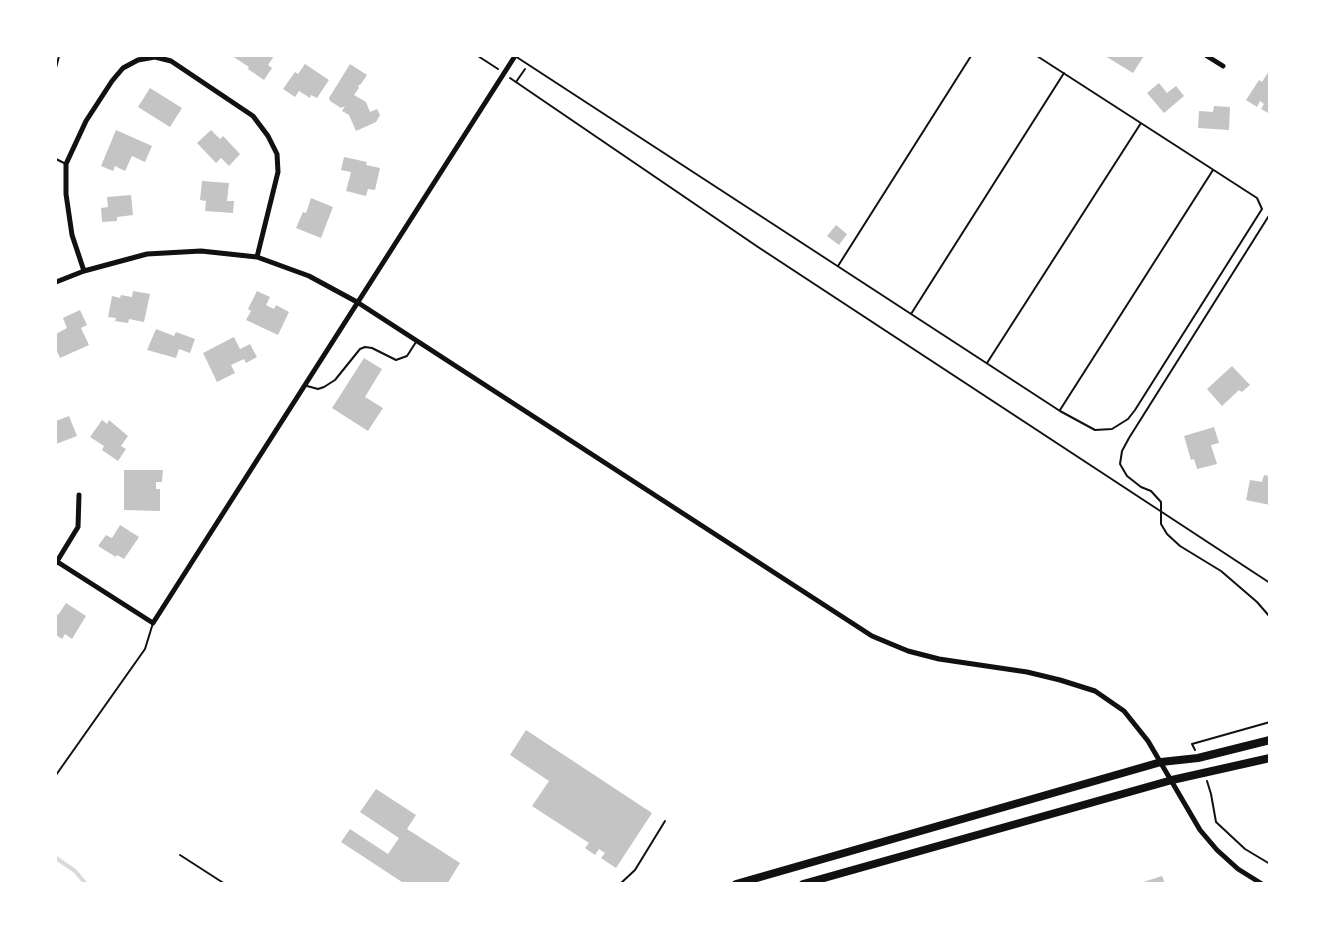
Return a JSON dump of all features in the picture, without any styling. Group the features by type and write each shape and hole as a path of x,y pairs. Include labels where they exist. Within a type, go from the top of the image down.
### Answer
{"main road":[{"path":"736,884 1161,762 1198,758 1269,740"},
{"path":"803,884 1172,780 1269,758"}],"street":[{"path":"80,495 78,527 56,562 153,623 515,56"},
{"path":"1207,56 1223,66"},
{"path":"84,271 70,225 66,194 66,164 86,121 112,81 123,68 138,60 154,57 171,61 253,116 268,136 277,154 278,172 257,257"},
{"path":"56,282 84,271 147,254 201,251 257,257 309,276 357,302 417,340 872,636 918,654 1028,672 1095,692 1124,711 1148,741 1200,830 1217,850 1238,869 1262,884"}],"lane":[{"path":"56,68 59,56"},
{"path":"515,56 1060,411 1085,426 1103,431 1112,429 1128,419 1142,400 1262,209 1257,198 1037,56"},
{"path":"838,266 971,56"},
{"path":"911,314 1064,73"},
{"path":"987,364 1141,123"},
{"path":"56,159 66,164"},
{"path":"1060,411 1213,170"},
{"path":"304,385 318,389 324,387 335,380 360,349 365,347 396,360 402,359 417,340"},
{"path":"56,774 145,649 153,623"},
{"path":"620,884 635,870 665,821"},
{"path":"180,855 225,884"}],"path":[{"path":"478,56 758,247 1269,583"},
{"path":"1269,214 1122,451 1120,464 1127,477 1151,491 1161,502 1161,524 1167,534 1180,546 1221,571 1257,603 1269,617"},
{"path":"1198,758 1192,744 1269,722"},
{"path":"1204,774 1211,794 1216,822 1245,849 1269,864"}],"building":[{"path":"232,56 274,56 268,65 272,68 264,80"},
{"path":"1105,56 1144,56 1133,73"},
{"path":"305,64 329,80 317,98 311,95 310,98 299,91 295,97 283,89 295,72 298,74"},
{"path":"350,64 367,75 354,95 366,102 370,112 377,109 380,115 376,122 356,131 349,115 342,111 345,106 341,108 329,98"},
{"path":"1270,69 1270,114 1261,109 1264,104 1260,101 1257,107 1246,100 1259,80 1262,82"},
{"path":"1159,83 1167,93 1176,86 1184,96 1164,113 1147,93"},
{"path":"150,88 182,108 170,127 138,107"},
{"path":"1214,106 1230,107 1229,130 1198,128 1199,111 1213,112"},
{"path":"116,130 152,146 145,162 132,156 125,171 115,166 113,171 101,166"},
{"path":"211,130 220,139 223,136 240,154 229,166 221,158 216,163 197,143"},
{"path":"344,157 367,162 366,165 380,168 375,190 368,189 366,196 346,191 351,172 341,170"},
{"path":"202,181 229,183 227,201 234,201 233,213 205,211 206,201 200,200"},
{"path":"131,195 133,215 117,217 117,221 102,222 101,208 108,207 107,197"},
{"path":"311,198 333,207 321,238 296,228 303,212 306,213"},
{"path":"836,225 847,234 839,245 827,236"},
{"path":"133,291 150,294 144,322 129,319 128,323 115,321 116,318 108,317 112,296 132,297"},
{"path":"257,291 270,297 266,305 274,309 276,305 289,312 278,335 246,320 251,311 248,309"},
{"path":"80,310 87,325 81,328 89,345 60,358 56,349 56,334 67,328 63,318"},
{"path":"156,329 174,336 176,332 195,339 190,353 179,349 176,358 147,350"},
{"path":"234,337 240,349 250,344 257,357 246,363 244,359 231,365 235,373 217,382 203,353"},
{"path":"364,358 382,369 365,397 383,408 368,431 332,408"},
{"path":"1232,366 1250,385 1242,392 1239,390 1222,406 1207,389"},
{"path":"69,416 77,436 56,444 56,421"},
{"path":"102,420 107,424 109,420 128,436 121,446 126,449 118,461 102,450 104,446 90,437"},
{"path":"1214,427 1219,443 1211,445 1217,464 1197,469 1194,459 1191,460 1184,436"},
{"path":"124,470 163,470 162,482 156,482 156,489 160,489 160,511 124,510"},
{"path":"1264,475 1270,476 1270,505 1246,500 1250,480 1262,482"},
{"path":"120,525 139,537 124,559 98,546 106,535 112,538"},
{"path":"66,603 86,616 72,639 65,634 62,639 56,635 56,613 58,615"},
{"path":"526,730 652,813 616,868 601,858 605,853 599,849 595,855 585,848 589,843 532,806 549,781 510,755"},
{"path":"376,789 416,815 407,829 460,863 447,884 405,884 341,842 350,829 388,854 399,838 360,812"},
{"path":"1162,876 1165,884 1140,884 1140,883"}],"waterway":[{"path":"56,858 75,871 86,884"}]}
